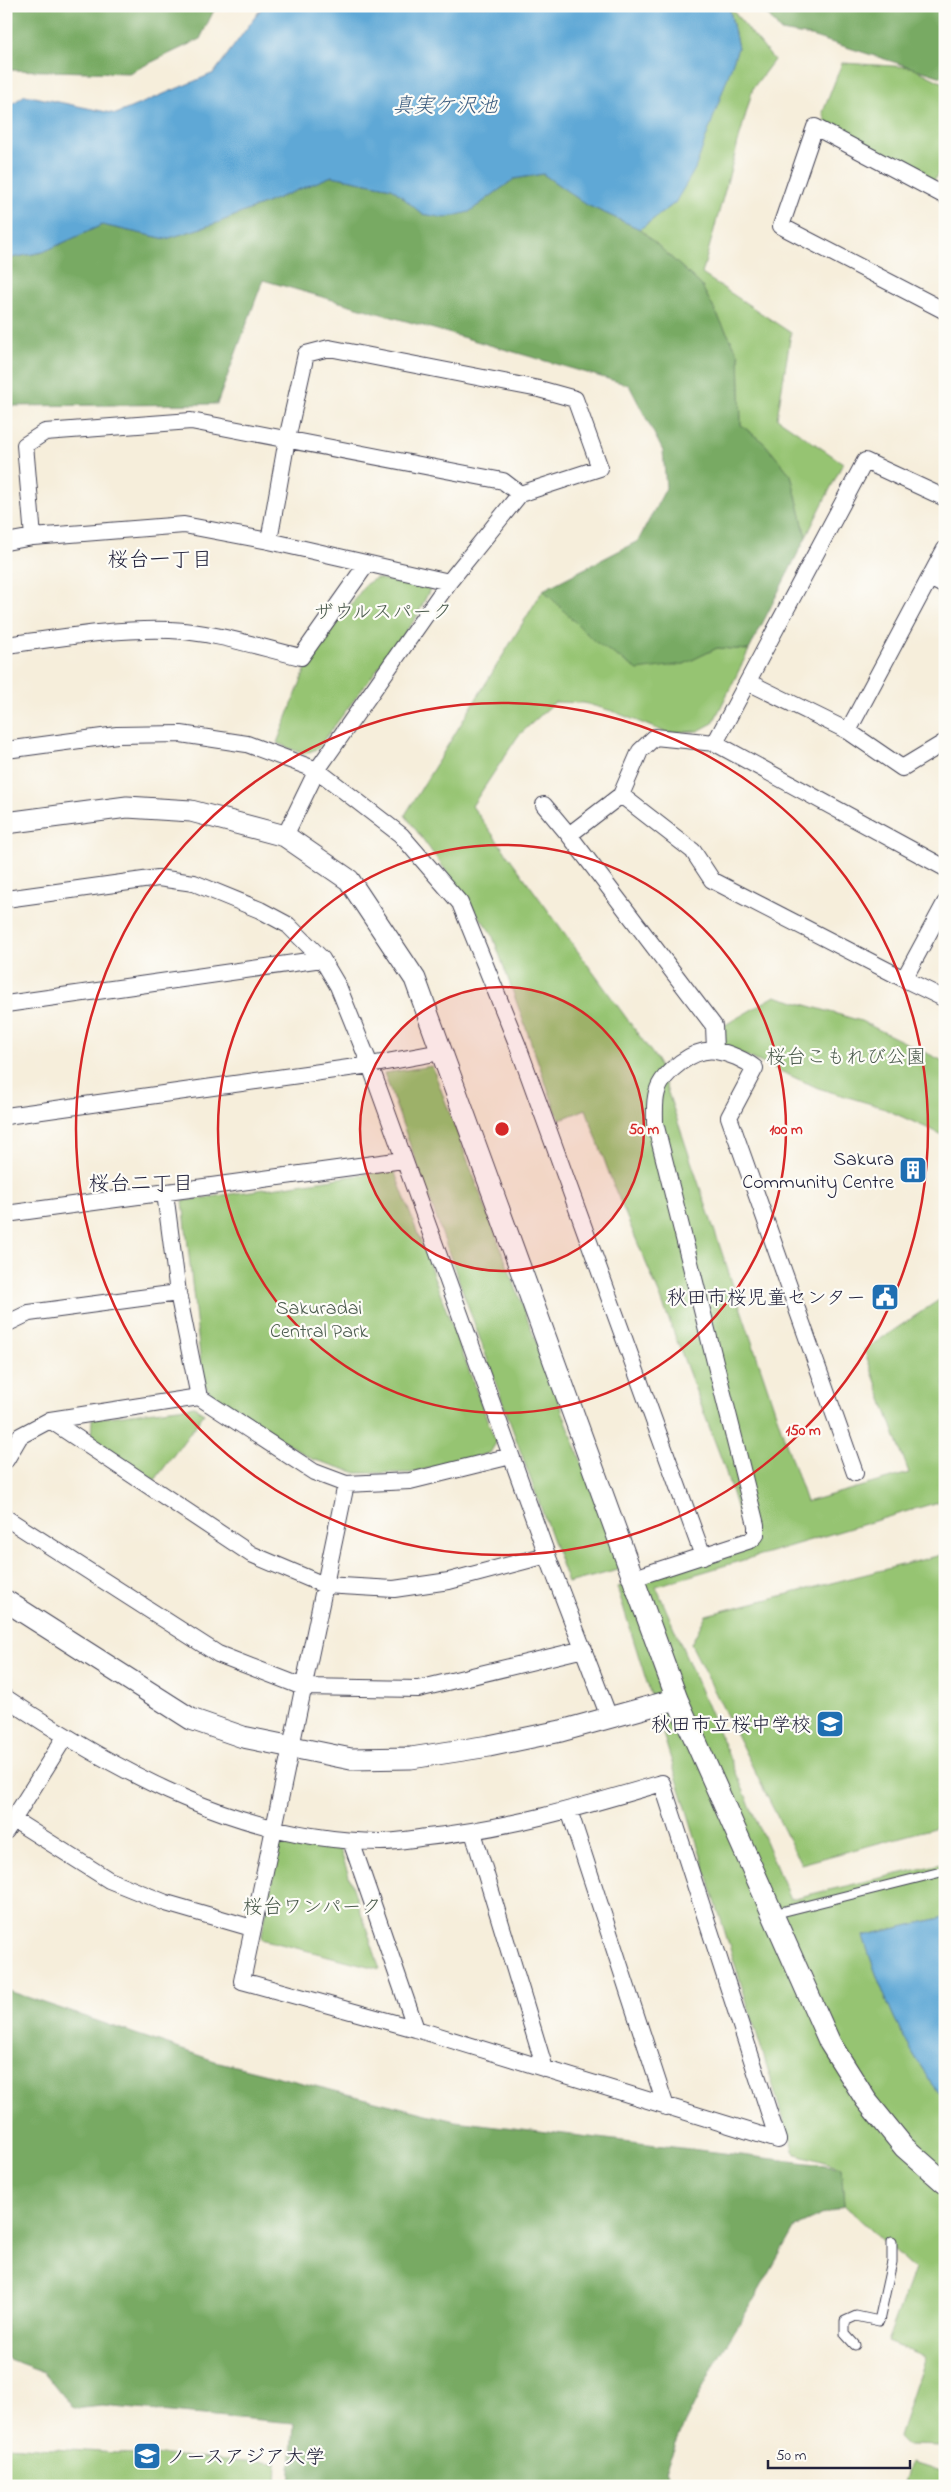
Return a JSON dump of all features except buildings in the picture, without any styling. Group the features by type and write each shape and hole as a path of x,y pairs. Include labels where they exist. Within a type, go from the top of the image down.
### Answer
{"street":[{"path":"945,196 815,127 781,226 945,311"},
{"path":"269,541 287,439 306,354 329,348 539,390 575,399 600,468 520,494 449,582 316,770 285,836"},
{"path":"33,537 25,445 45,432 191,421 503,481 520,494"},
{"path":"715,743 865,461 945,498"},
{"path":"6,542 33,537 184,525 269,541 366,565 449,582"},
{"path":"848,731 945,549"},
{"path":"6,645 109,632 171,630 212,636 301,657 366,565"},
{"path":"930,578 945,586"},
{"path":"748,682 848,731 902,768 945,742"},
{"path":"6,750 117,735 181,734 247,744 316,770 401,835 460,903 518,1046 703,1556"},
{"path":"569,835 621,795 640,751 655,736 715,743 945,868"},
{"path":"621,795 693,851 712,880 945,999"},
{"path":"544,805 569,835 714,1026 715,1050"},
{"path":"6,823 127,807 199,813 285,836 349,880 415,979 677,1699 830,2043 866,2100 904,2147 945,2183"},
{"path":"6,899 158,878 194,883 260,910 288,925 322,959 338,986 370,1065 547,1555 609,1717"},
{"path":"904,979 945,903"},
{"path":"6,1004 322,959"},
{"path":"634,1578 751,1540 756,1535 756,1525 655,1123 657,1090 674,1065 696,1054 715,1050 747,1062 755,1068 729,1117 855,1473"},
{"path":"6,1116 370,1065 441,1052"},
{"path":"6,1214 403,1160"},
{"path":"165,1193 178,1293 199,1397"},
{"path":"6,1324 29,1313 178,1293"},
{"path":"6,1460 20,1436 50,1420 199,1397 314,1472 346,1484 410,1481 511,1456"},
{"path":"50,1420 251,1554 324,1585 394,1589 449,1581 547,1555"},
{"path":"6,1698 65,1737 145,1781 207,1808 275,1830 351,1841 384,1842 473,1832 570,1810 662,1783 778,2140 416,2029 242,1981 252,1928 275,1830 346,1484"},
{"path":"6,1518 218,1654 303,1687 418,1689 584,1649"},
{"path":"6,1601 191,1719 244,1737 291,1749 351,1759 411,1758 489,1746 561,1731 677,1699"},
{"path":"65,1737 10,1826 109,1880 166,1903 252,1928"},
{"path":"570,1810 666,2107"},
{"path":"473,1832 545,2069"},
{"path":"351,1841 416,2029"}],"lane":[{"path":"773,1914 945,1871"},
{"path":"854,2345 845,2334 845,2321 856,2316 879,2321 892,2262 892,2242"}],"green space":[{"path":"6,6 216,6 200,39 129,73 6,70"},
{"path":"729,6 774,60 753,88 702,274 791,333 777,418 843,463 806,537 791,475 764,443 741,425 739,355 701,285 640,229 675,203 738,48"},
{"path":"760,6 945,6 945,78 811,36 781,31"},
{"path":"842,63 911,67 945,84 945,163 933,182 827,124 823,112"},
{"path":"543,174 587,205 640,229 701,285 739,355 741,425 764,443 791,475 806,537 749,650 717,648 684,664 638,670 594,641 543,590 638,541 666,488 663,451 629,385 263,280 217,404 6,406 6,259 43,252 102,225 166,239 217,223 332,176 392,188 422,214 469,212 514,179"},
{"name":"ザウルスパーク","path":"376,578 430,589 416,618 317,749 303,754 277,743 308,663 366,584"},
{"path":"543,590 594,641 684,664 717,648 749,650 713,723 698,731 667,733 612,711 584,703 555,702 518,736 472,806 657,1060 806,1502 909,1473 864,1350 945,1296 945,1500 656,1586 790,1899 945,1863 945,1917 863,1936 881,1986 902,2034 926,2074 945,2099 945,2445 942,2446 908,2445 899,2436 925,2357 887,2342 914,2269 844,2205 841,2167 794,2153 617,1587 748,1548 724,1466 660,1296 614,1187 586,1109 559,1120 492,934 405,815"},
{"name":"桜台こもれび公園","path":"775,996 861,1021 945,1062 945,1136 878,1106 818,1088 724,1046 725,1025"},
{"path":"432,1066 622,1569 568,1583 384,1073"},
{"name":"Sakuradai Central Park","path":"394,1170 496,1443 490,1453 411,1473 357,1473 312,1459 214,1397 203,1383 183,1201"},
{"path":"194,1406 204,1414 155,1480 91,1437 92,1419"},
{"name":"秋田市立桜中学校","path":"945,1554 945,1825 801,1864 691,1644 706,1615"},
{"name":"桜台ワンパーク","path":"289,1839 339,1846 380,1969 261,1939 279,1846"},
{"path":"6,1990 215,2061 455,2121 841,2167 844,2205 795,2227 714,2365 683,2427 665,2471 673,2486 290,2486 294,2423 102,2406 74,2409 44,2372 6,2358"},
{"path":"6,2446 277,2463 276,2486 6,2486"},
{"path":"910,2463 945,2472 945,2486 903,2486"}],"water":[{"name":"真実ケ沢池","path":"263,6 729,6 738,48 695,169 675,203 640,229 587,205 543,174 514,179 469,212 445,218 422,214 392,188 332,176 217,223 166,239 102,225 43,252 6,259 6,108 25,95 116,114 214,73"},
{"path":"945,1917 945,2099 926,2074 902,2034 881,1986 863,1936"}],"place":[{"name":"Sakura Community Centre","path":"913,1170"},
{"name":"秋田市桜児童センター","path":"885,1297"},
{"name":"秋田市立桜中学校","path":"830,1724"},
{"name":"ノースアジア大学","path":"147,2456"}],"district":[{"name":"桜台一丁目","path":"160,559"},
{"name":"桜台二丁目","path":"141,1183"}]}
